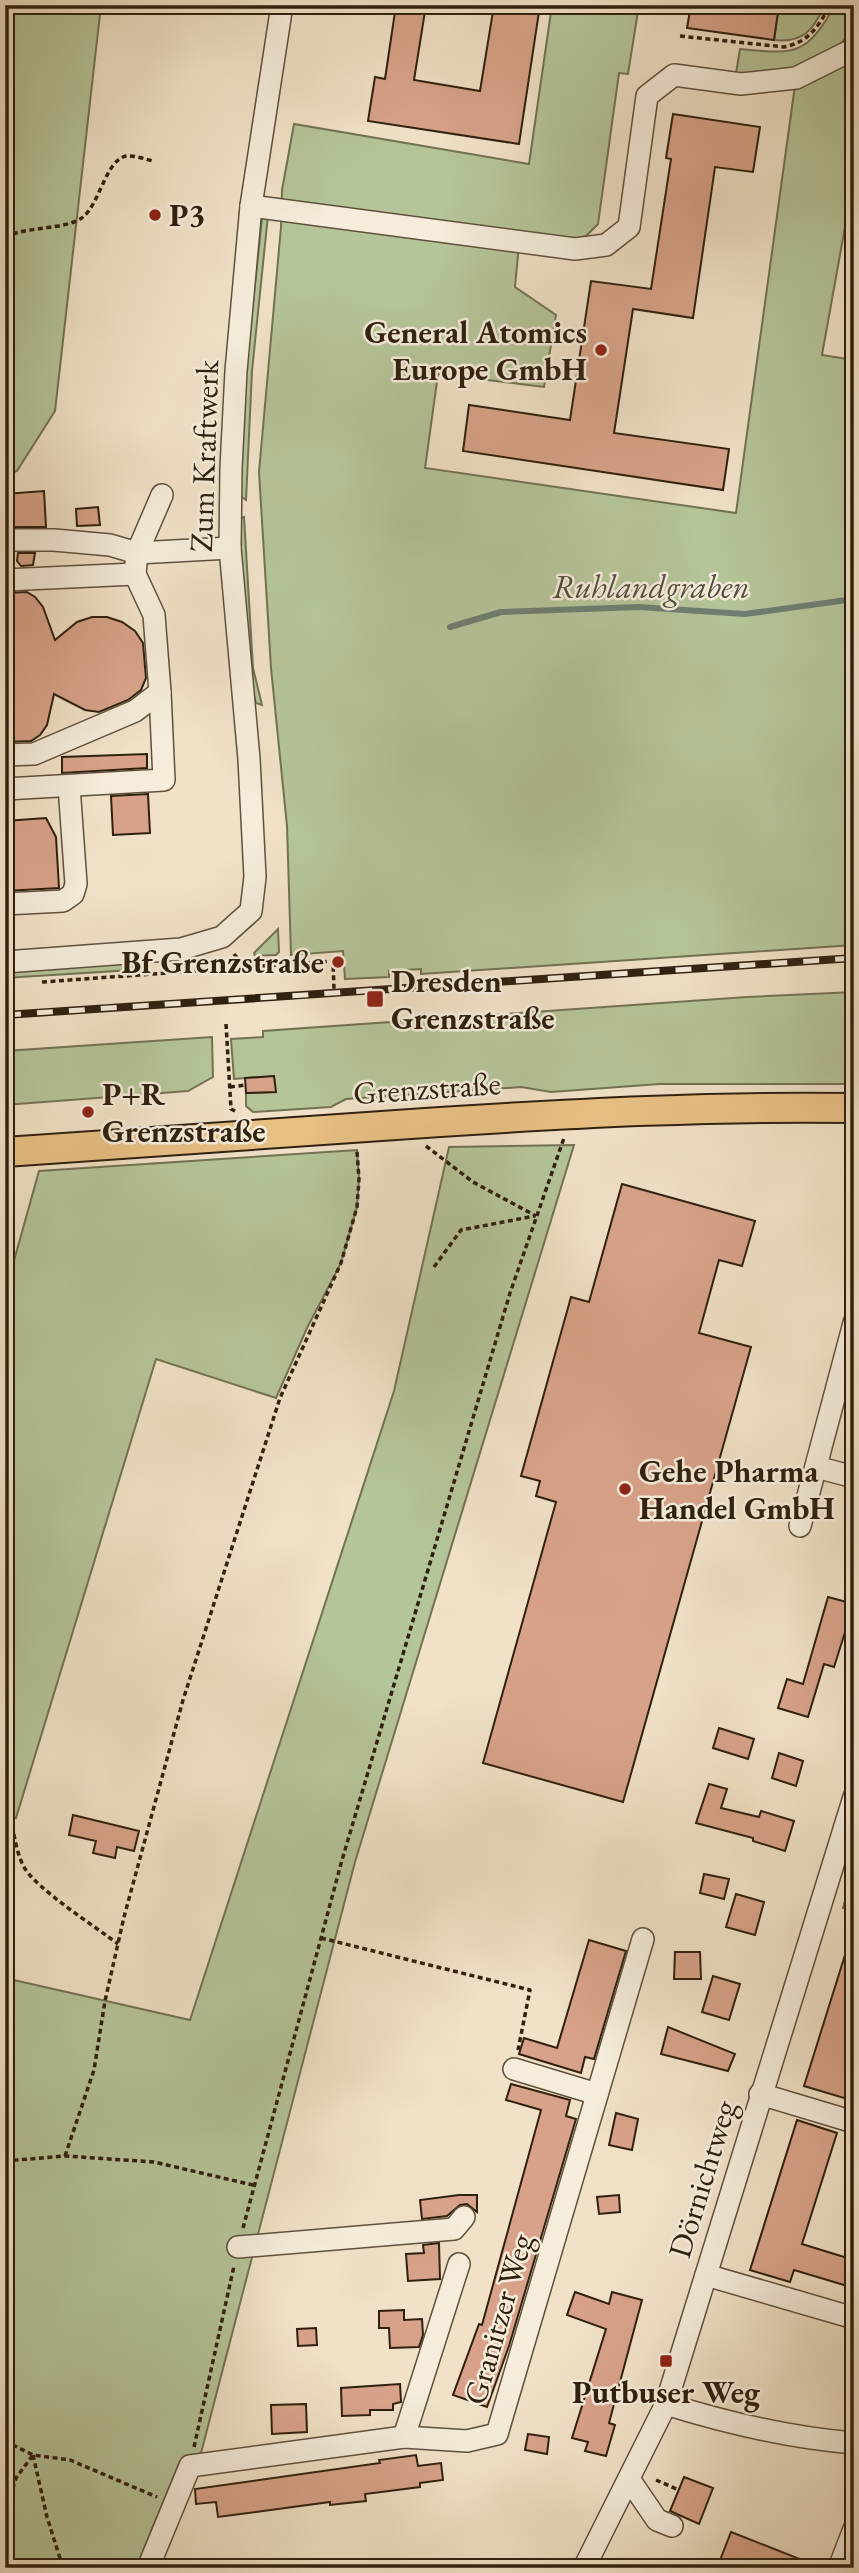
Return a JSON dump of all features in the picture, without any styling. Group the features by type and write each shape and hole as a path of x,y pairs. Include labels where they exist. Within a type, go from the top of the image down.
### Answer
{"main road":[{"name":"Grenzstraße","path":"5,1152 572,1114 785,1107 854,1108"}],"street":[{"name":"Zum Kraftwerk","path":"5,962 181,948 222,937 251,911 255,877 230,548 231,468 235,384 251,206 282,5"},
{"path":"251,206 575,249 606,245 629,227 647,96 674,75 741,84 796,78 854,49"},
{"path":"5,789 164,780 154,615 135,574 137,553 162,495"},
{"path":"5,540 54,540 110,545 137,553 230,548"},
{"path":"5,580 135,574"},
{"path":"5,755 34,754 135,711 160,692"},
{"path":"5,904 63,901 74,894 76,884 69,786"},
{"path":"800,1526 854,1323"},
{"path":"816,1467 854,1477"},
{"name":"Dörnichtweg","path":"584,2568 666,2404 854,1797"},
{"name":"Granitzer Weg","path":"190,2466 404,2437 467,2441 496,2434 643,1939"},
{"path":"514,2069 597,2094"},
{"path":"760,2094 854,2120"},
{"path":"238,2247 454,2229 464,2217"},
{"path":"404,2437 459,2264"},
{"path":"706,2274 854,2318"},
{"path":"666,2404 718,2420 832,2442 854,2443"},
{"path":"148,2568 190,2466"},
{"path":"633,2470 657,2520 672,2526"},
{"path":"839,2568 854,2529"}],"path":[{"path":"680,36 784,47 796,45 810,36 830,5"},
{"path":"5,237 15,232 76,221 93,208 114,163 126,156 153,160"},
{"path":"33,983 333,961 334,989"},
{"path":"324,978 334,978"},
{"path":"226,1024 231,1109 244,1118 245,1134"},
{"path":"230,1087 246,1085"},
{"path":"190,2466 253,2185 320,1937 510,1293 572,1114"},
{"path":"405,1124 419,1141 472,1182 536,1216"},
{"path":"65,2156 94,2070 105,2001 118,1944 183,1700 280,1398 341,1263 354,1218 359,1179 354,1127"},
{"path":"435,1267 461,1230 536,1216"},
{"path":"5,1822 12,1825 26,1871 40,1885 118,1944"},
{"path":"320,1937 530,1990 514,2069"},
{"path":"5,2161 65,2156 154,2162 253,2185"},
{"path":"5,2441 33,2455 70,2460 174,2504"},
{"path":"5,2513 16,2478 33,2455"},
{"path":"33,2455 47,2517 63,2568"},
{"path":"633,2470 679,2490"}],"green space":[{"path":"5,5 101,5 55,411 17,471 5,475"},
{"path":"552,5 639,5 628,74 619,73 598,224 586,236 569,240 520,234 515,287 556,315 544,387 438,374 425,468 736,513 796,78 854,49 854,177 822,355 854,360 854,945 421,974 421,969 389,971 389,977 345,979 343,951 291,955 287,826 271,668 259,472 282,190 294,124 529,164"},
{"path":"779,5 825,5 812,28 806,33 793,39 774,40"},
{"path":"835,5 854,5 853,29 839,46 817,60 772,76 736,73 740,49 774,52 797,48 816,35"},
{"path":"268,215 252,371 246,500 240,496 246,371 262,218"},
{"path":"244,517 253,668 262,705 256,703 247,669 239,519"},
{"path":"278,929 279,952 276,955 255,956 254,953"},
{"path":"133,963 132,970 5,978 5,972"},
{"path":"854,992 854,1084 659,1084 551,1092 521,1087 346,1099 331,1107 253,1112 246,1106 246,1093 275,1092 274,1076 234,1079 231,1039 263,1037 263,1031"},
{"path":"212,1037 213,1077 188,1091 5,1105 5,1051"},
{"path":"574,1145 355,1862 201,2453 180,2461 136,2568 5,2568 5,1978 190,2020 394,1391 449,1147"},
{"path":"357,1150 357,1207 341,1263 307,1328 276,1398 156,1359 16,1818 5,1813 5,1293 39,1171"},
{"path":"854,1869 854,1910 843,1908"}],"building":[{"path":"396,5 426,5 414,80 480,91 494,5 540,5 519,144 368,121 375,77 385,79"},
{"path":"691,5 779,5 774,40 687,28"},
{"path":"673,114 760,127 753,172 715,167 693,318 633,309 614,433 729,449 723,490 463,451 469,405 570,420 591,281 651,289 671,159 666,158"},
{"path":"44,491 46,527 5,527 5,494"},
{"path":"98,507 100,525 77,526 76,509"},
{"path":"18,553 35,553 33,565 21,566 17,561"},
{"path":"27,592 43,607 55,640 77,622 92,617 107,617 122,622 135,631 143,643 146,678 141,690 128,700 99,712 85,710 54,694 47,725 40,735 31,741 5,742 5,593"},
{"path":"147,754 147,768 62,773 62,757"},
{"path":"148,794 150,833 113,835 111,796"},
{"path":"46,818 56,837 59,888 5,891 5,821"},
{"path":"274,1076 276,1092 246,1093 245,1078"},
{"name":"Gehe Pharma Handel GmbH","path":"622,1184 755,1221 742,1266 719,1260 699,1333 751,1347 623,1802 483,1763 556,1502 536,1496 540,1481 521,1476 571,1297 589,1302"},
{"path":"828,1597 854,1604 834,1667 824,1664 808,1717 778,1708 787,1679 803,1684"},
{"path":"719,1728 754,1739 748,1759 713,1748"},
{"path":"779,1753 803,1761 796,1786 772,1778"},
{"path":"709,1784 727,1789 721,1808 759,1817 761,1811 794,1821 785,1851 753,1841 753,1838 696,1823"},
{"path":"73,1815 139,1831 134,1851 117,1847 115,1858 93,1853 96,1841 69,1835"},
{"path":"704,1874 729,1879 724,1899 700,1893"},
{"path":"736,1894 764,1902 755,1935 726,1927"},
{"path":"850,1939 854,1940 854,2101 804,2086"},
{"path":"589,1940 626,1951 594,2059 585,2057 581,2073 519,2054 524,2038 557,2048"},
{"path":"675,1952 700,1952 701,1979 674,1979"},
{"path":"713,1976 740,1984 729,2020 702,2012"},
{"path":"668,2027 735,2054 728,2071 661,2054"},
{"path":"511,2084 570,2100 566,2116 576,2119 509,2346 487,2407 453,2395 479,2324 482,2325 541,2110 506,2100"},
{"path":"616,2113 638,2119 632,2150 609,2145"},
{"path":"797,2120 837,2133 802,2244 854,2260 854,2288 794,2270 790,2282 750,2270"},
{"path":"477,2195 477,2212 467,2204 460,2205 447,2216 422,2219 420,2200"},
{"path":"619,2195 620,2212 599,2214 597,2197"},
{"path":"439,2243 440,2279 408,2281 406,2254 424,2253 423,2245"},
{"path":"575,2292 609,2304 612,2292 642,2300 609,2423 615,2425 606,2456 585,2451 588,2442 572,2438 606,2329 567,2315"},
{"path":"404,2310 404,2320 422,2319 423,2335 419,2347 390,2348 389,2328 379,2328 379,2311"},
{"path":"316,2328 317,2345 298,2346 297,2329"},
{"path":"400,2384 401,2402 393,2404 393,2410 370,2410 370,2415 342,2416 341,2388"},
{"path":"306,2404 307,2432 272,2434 271,2405"},
{"path":"528,2434 549,2437 547,2454 525,2450"},
{"path":"416,2455 418,2466 441,2463 443,2480 420,2483 420,2487 365,2494 366,2501 330,2505 330,2502 218,2517 216,2502 196,2504 195,2489 380,2463 379,2460"},
{"path":"684,2477 713,2488 699,2524 670,2511"},
{"path":"731,2532 820,2567 717,2568"}],"waterway":[{"name":"Ruhlandgraben","path":"450,627 501,612 639,607 745,614 854,599"}],"railway":[{"path":"5,1015 854,958"}],"place":[{"name":"P3","path":"155,215"},
{"name":"General Atomics Europe GmbH","path":"601,350"},
{"name":"Bf Grenzstraße","path":"338,962"},
{"name":"Dresden Grenzstraße","path":"375,999"},
{"name":"P+R Grenzstraße","path":"88,1112"},
{"name":"Gehe Pharma Handel GmbH","path":"625,1489"},
{"name":"Putbuser Weg","path":"666,2361"}]}
